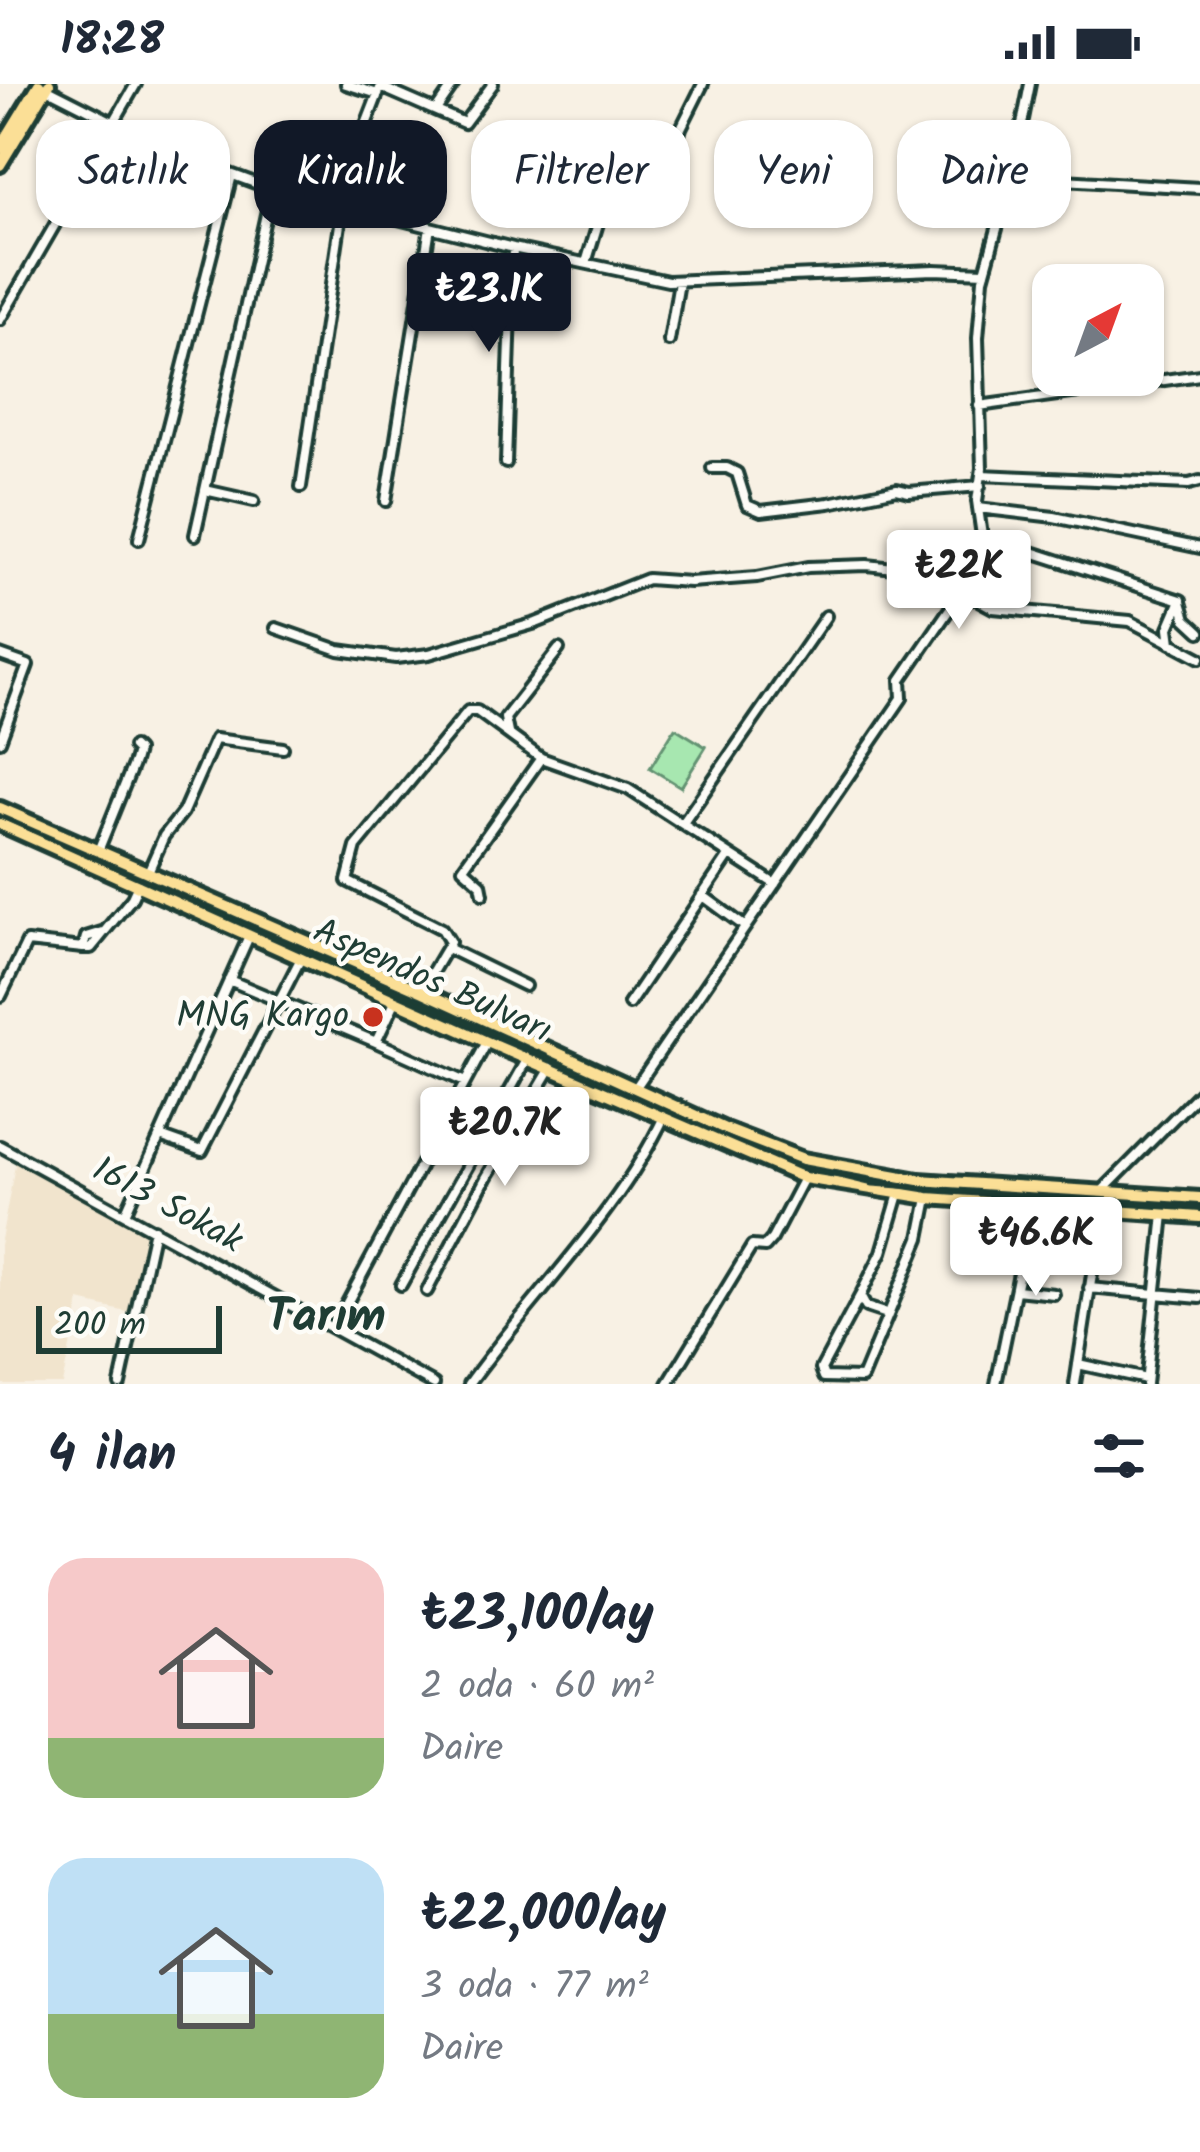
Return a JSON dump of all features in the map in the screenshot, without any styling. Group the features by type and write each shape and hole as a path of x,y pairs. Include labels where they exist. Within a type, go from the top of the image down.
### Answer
{"main road":[{"path":"0,148 42,85"},
{"path":"0,165 42,85"},
{"name":"Aspendos Bulvarı","path":"0,806 765,1146 844,1169 919,1180 1200,1198"},
{"name":"Aspendos Bulvarı","path":"0,826 804,1178 928,1198 1200,1216"}],"street":[{"path":"116,120 136,84"},
{"path":"346,84 380,88 464,123 493,84"},
{"path":"436,110 454,84"},
{"path":"586,263 614,174 655,186 666,179 681,128 703,84"},
{"path":"1023,120 1030,84"},
{"path":"42,85 108,120"},
{"path":"369,120 380,88"},
{"path":"139,539 232,175 254,181"},
{"path":"1071,181 1200,188"},
{"path":"0,320 53,228"},
{"path":"195,535 264,228"},
{"path":"301,487 336,228"},
{"path":"386,501 430,228"},
{"path":"434,228 679,282 985,272"},
{"path":"636,1087 902,698 901,680 953,604 982,536 978,338 985,272 997,228"},
{"path":"506,463 513,248"},
{"path":"669,341 679,282"},
{"path":"979,406 1200,375"},
{"path":"712,469 737,473 747,505 760,511 897,488 909,492 980,481 1200,481"},
{"path":"205,490 254,501"},
{"path":"978,508 1054,517 1200,548"},
{"path":"982,536 1181,601"},
{"path":"276,628 339,650 386,659 429,654 536,623 647,579 690,582 808,567 867,565 960,588 993,608 1111,617 1143,626 1200,658"},
{"path":"1181,601 1186,620 1200,632"},
{"path":"1171,643 1168,628 1181,601"},
{"path":"683,823 826,616"},
{"path":"509,734 505,718 559,650"},
{"path":"0,655 28,665 0,741"},
{"path":"421,991 451,942 442,929 347,881 356,847 468,711 477,711 542,758 628,789 775,884"},
{"path":"147,873 164,836 183,812 215,740 284,748"},
{"path":"98,851 134,762 137,751 133,747"},
{"path":"483,894 482,884 463,868 542,758"},
{"path":"629,1004 729,856"},
{"path":"1,996 27,941 83,948 86,937 102,932 138,885"},
{"path":"702,895 745,926"},
{"path":"125,1214 250,934"},
{"path":"447,948 525,986"},
{"path":"160,1136 202,1151 302,957"},
{"path":"230,980 465,1082"},
{"path":"376,1042 395,1002"},
{"path":"334,1328 487,1042"},
{"path":"401,1285 527,1058"},
{"path":"427,1291 551,1068"},
{"path":"1102,1191 1200,1092"},
{"path":"469,1384 614,1196 664,1118"},
{"name":"1613 Sokak","path":"0,1146 434,1384"},
{"path":"668,1384 752,1246 765,1247 772,1239 804,1178"},
{"path":"899,1194 882,1252 821,1369 824,1377 862,1378 920,1238 928,1198"},
{"path":"996,1384 1033,1205"},
{"path":"1075,1384 1102,1210"},
{"path":"1078,1364 1146,1382 1164,1214"},
{"path":"120,1384 154,1229"},
{"path":"1089,1288 1200,1298"},
{"path":"1016,1290 1054,1294"},
{"path":"860,1296 866,1307 887,1314"}],"shaded area":[{"path":"16,1160 150,1232 135,1314 80,1301 62,1384 0,1384 0,1245"}],"green space":[{"path":"675,728 706,747 681,787 650,768"}],"tram line":[{"path":"0,817 794,1166 873,1185 1200,1209"}],"place":[{"name":"MNG Kargo","path":"373,1017"}],"district":[{"name":"Tarım","path":"326,1318"}]}
